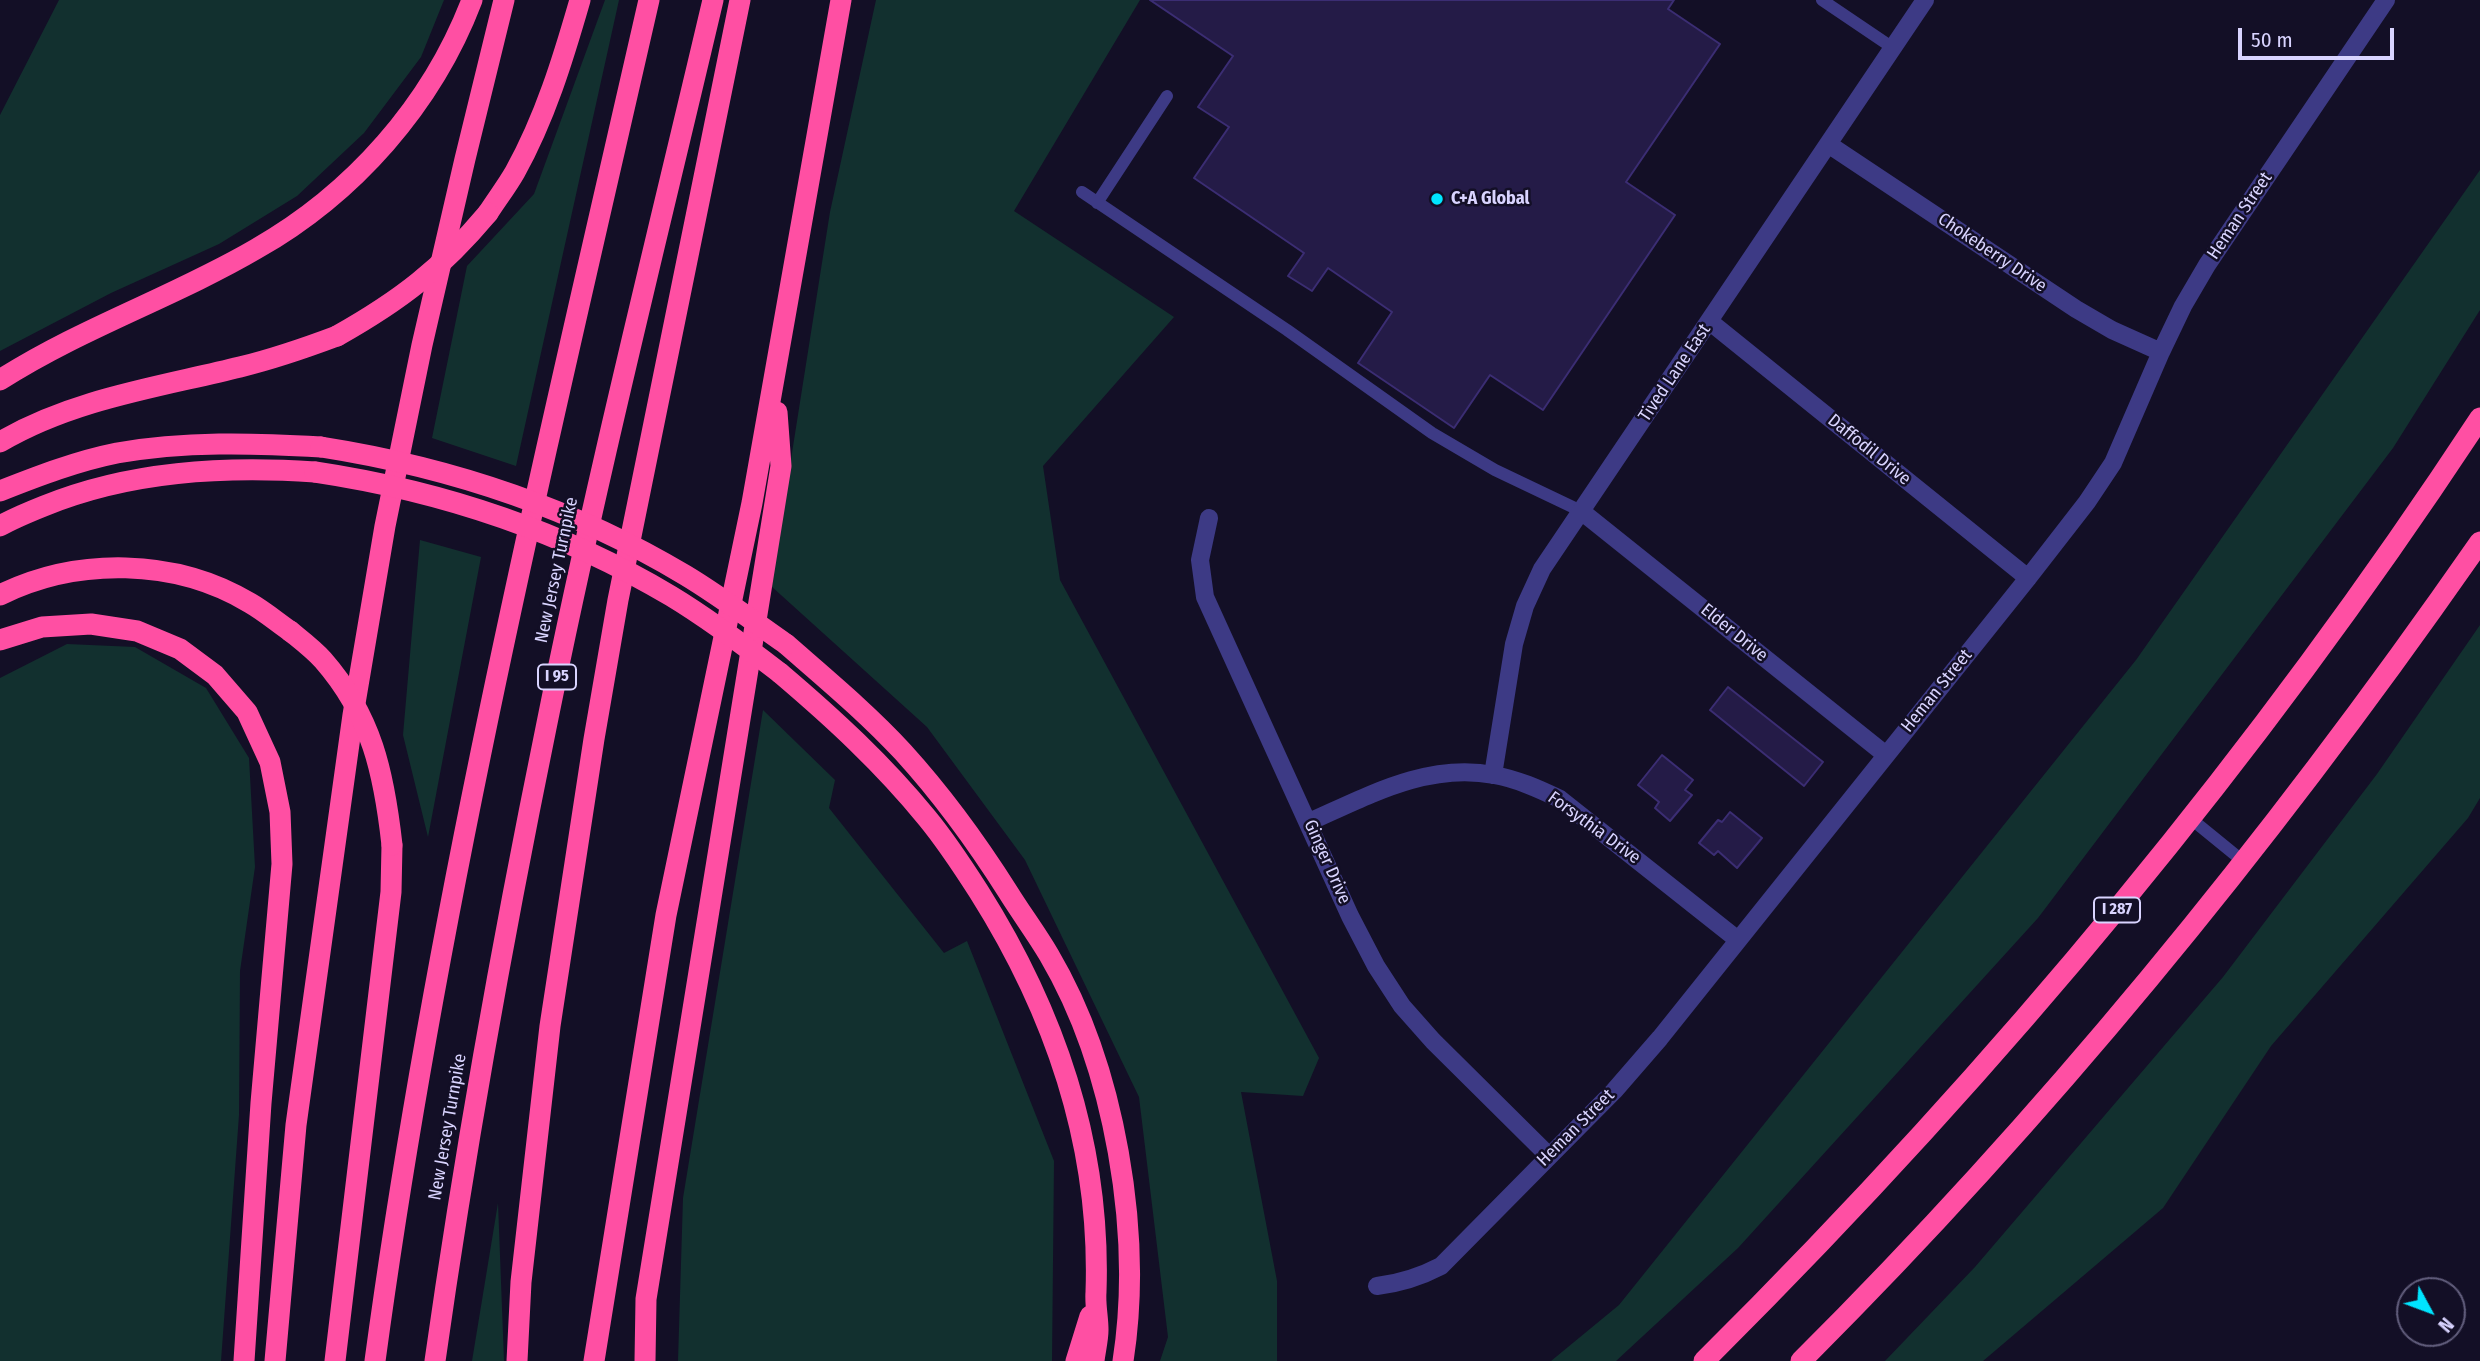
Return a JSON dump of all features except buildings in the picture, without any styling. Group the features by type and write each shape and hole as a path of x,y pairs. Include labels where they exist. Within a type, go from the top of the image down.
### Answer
{"highway":[{"path":"0,380 56,349 256,250 298,223 342,188 379,151 411,110 441,65 471,0"},
{"path":"275,1361 296,1125 353,715 386,526 422,345 504,0"},
{"path":"0,442 22,429 73,408 291,353 337,335 380,311 421,282 458,249 488,213 515,172 540,121 580,0"},
{"name":"New Jersey Turnpike","path":"375,1361 395,1217 427,1031 486,732 549,438 649,0"},
{"name":"New Jersey Turnpike","path":"435,1361 492,999 546,725 607,448 713,0"},
{"path":"517,1361 521,1282 550,1026 594,739 621,586 740,0"},
{"path":"594,1361 666,915 752,503 841,0"},
{"path":"645,1361 646,1299 781,466 774,379"},
{"name":"I 287","path":"1704,1361 1781,1283 2013,1033 2132,892 2351,606 2480,418"},
{"path":"0,491 57,469 117,453 184,445 239,443 321,447 383,457 451,474 510,493 632,545 685,575 786,645 903,752 948,804 1049,956 1072,1001 1097,1065 1114,1132 1125,1202 1129,1274 1122,1361"},
{"path":"0,526 70,496 129,481 195,471 254,468 315,472 378,482 502,516 620,568 672,597 780,673 834,719 884,769 929,820 991,912 1023,969 1044,1014 1068,1080 1086,1148 1096,1224 1098,1332 1094,1361"},
{"path":"1801,1361 1955,1201 2095,1043 2244,862 2417,631 2480,542"},
{"path":"0,595 26,582 73,571 120,568 165,571 209,584 250,603 290,631 322,659 342,685 372,740 385,788 392,845 391,892 335,1361"},
{"path":"0,640 43,627 91,624 137,631 180,649 215,675 247,712 270,762 280,812 282,864 261,1103 244,1361"},
{"path":"1076,1361 1096,1297"}],"street":[{"name":"Tived Lane East","path":"1493,775 1514,644 1525,606 1542,569 1925,0"},
{"name":"Heman Street","path":"1377,1286 1397,1284 1420,1277 1441,1266 1614,1091 1660,1038 2028,578 2087,502 2112,463 2183,306 2207,265 2386,0"},
{"name":"Chokeberry Drive","path":"1828,144 2076,309 2112,330 2161,352"},
{"name":"Daffodil Drive","path":"1709,321 2028,578"},
{"name":"Elder Drive","path":"1581,511 1886,755"},
{"name":"Ginger Drive","path":"1209,518 1200,560 1205,597 1310,822 1350,916 1376,966 1402,1006 1433,1041 1549,1156"},
{"name":"Forsythia Drive","path":"1310,822 1390,786 1423,776 1456,772 1493,775 1528,784 1560,799 1738,940"}],"lane":[{"path":"1822,0 1893,48"},
{"path":"1097,203 1167,96"},
{"path":"1082,192 1287,330 1432,433 1495,470 1581,511"},
{"path":"2190,818 2244,862"}],"green space":[{"path":"59,0 444,0 421,57 364,133 297,196 219,244 111,293 0,351 0,115"},
{"path":"605,0 619,0 516,466 432,438 467,266 534,194"},
{"path":"876,0 1140,0 1014,211 1174,317 1043,466 1060,580 1319,1058 1303,1096 1241,1092 1277,1281 1277,1361 1160,1361 1168,1337 1139,1097 1025,860 927,727 771,586 830,212"},
{"path":"2480,170 2480,310 2393,448 2038,918 1738,1248 1616,1361 1551,1361 1619,1305 2136,660"},
{"path":"420,540 481,557 428,837 403,735"},
{"path":"2480,625 2480,798 2468,818 2271,1046 2163,1208 1983,1361 1885,1361 1975,1267 2223,977 2377,774"},
{"path":"67,644 135,647 206,688 249,758 255,867 240,971 239,1115 221,1361 0,1361 0,678"},
{"path":"763,710 835,780 829,808 944,953 967,941 1054,1161 1052,1361 678,1361 683,1198"},
{"path":"498,1203 504,1361 472,1361"}],"place":[{"name":"C+A Global","path":"1437,199"}]}
